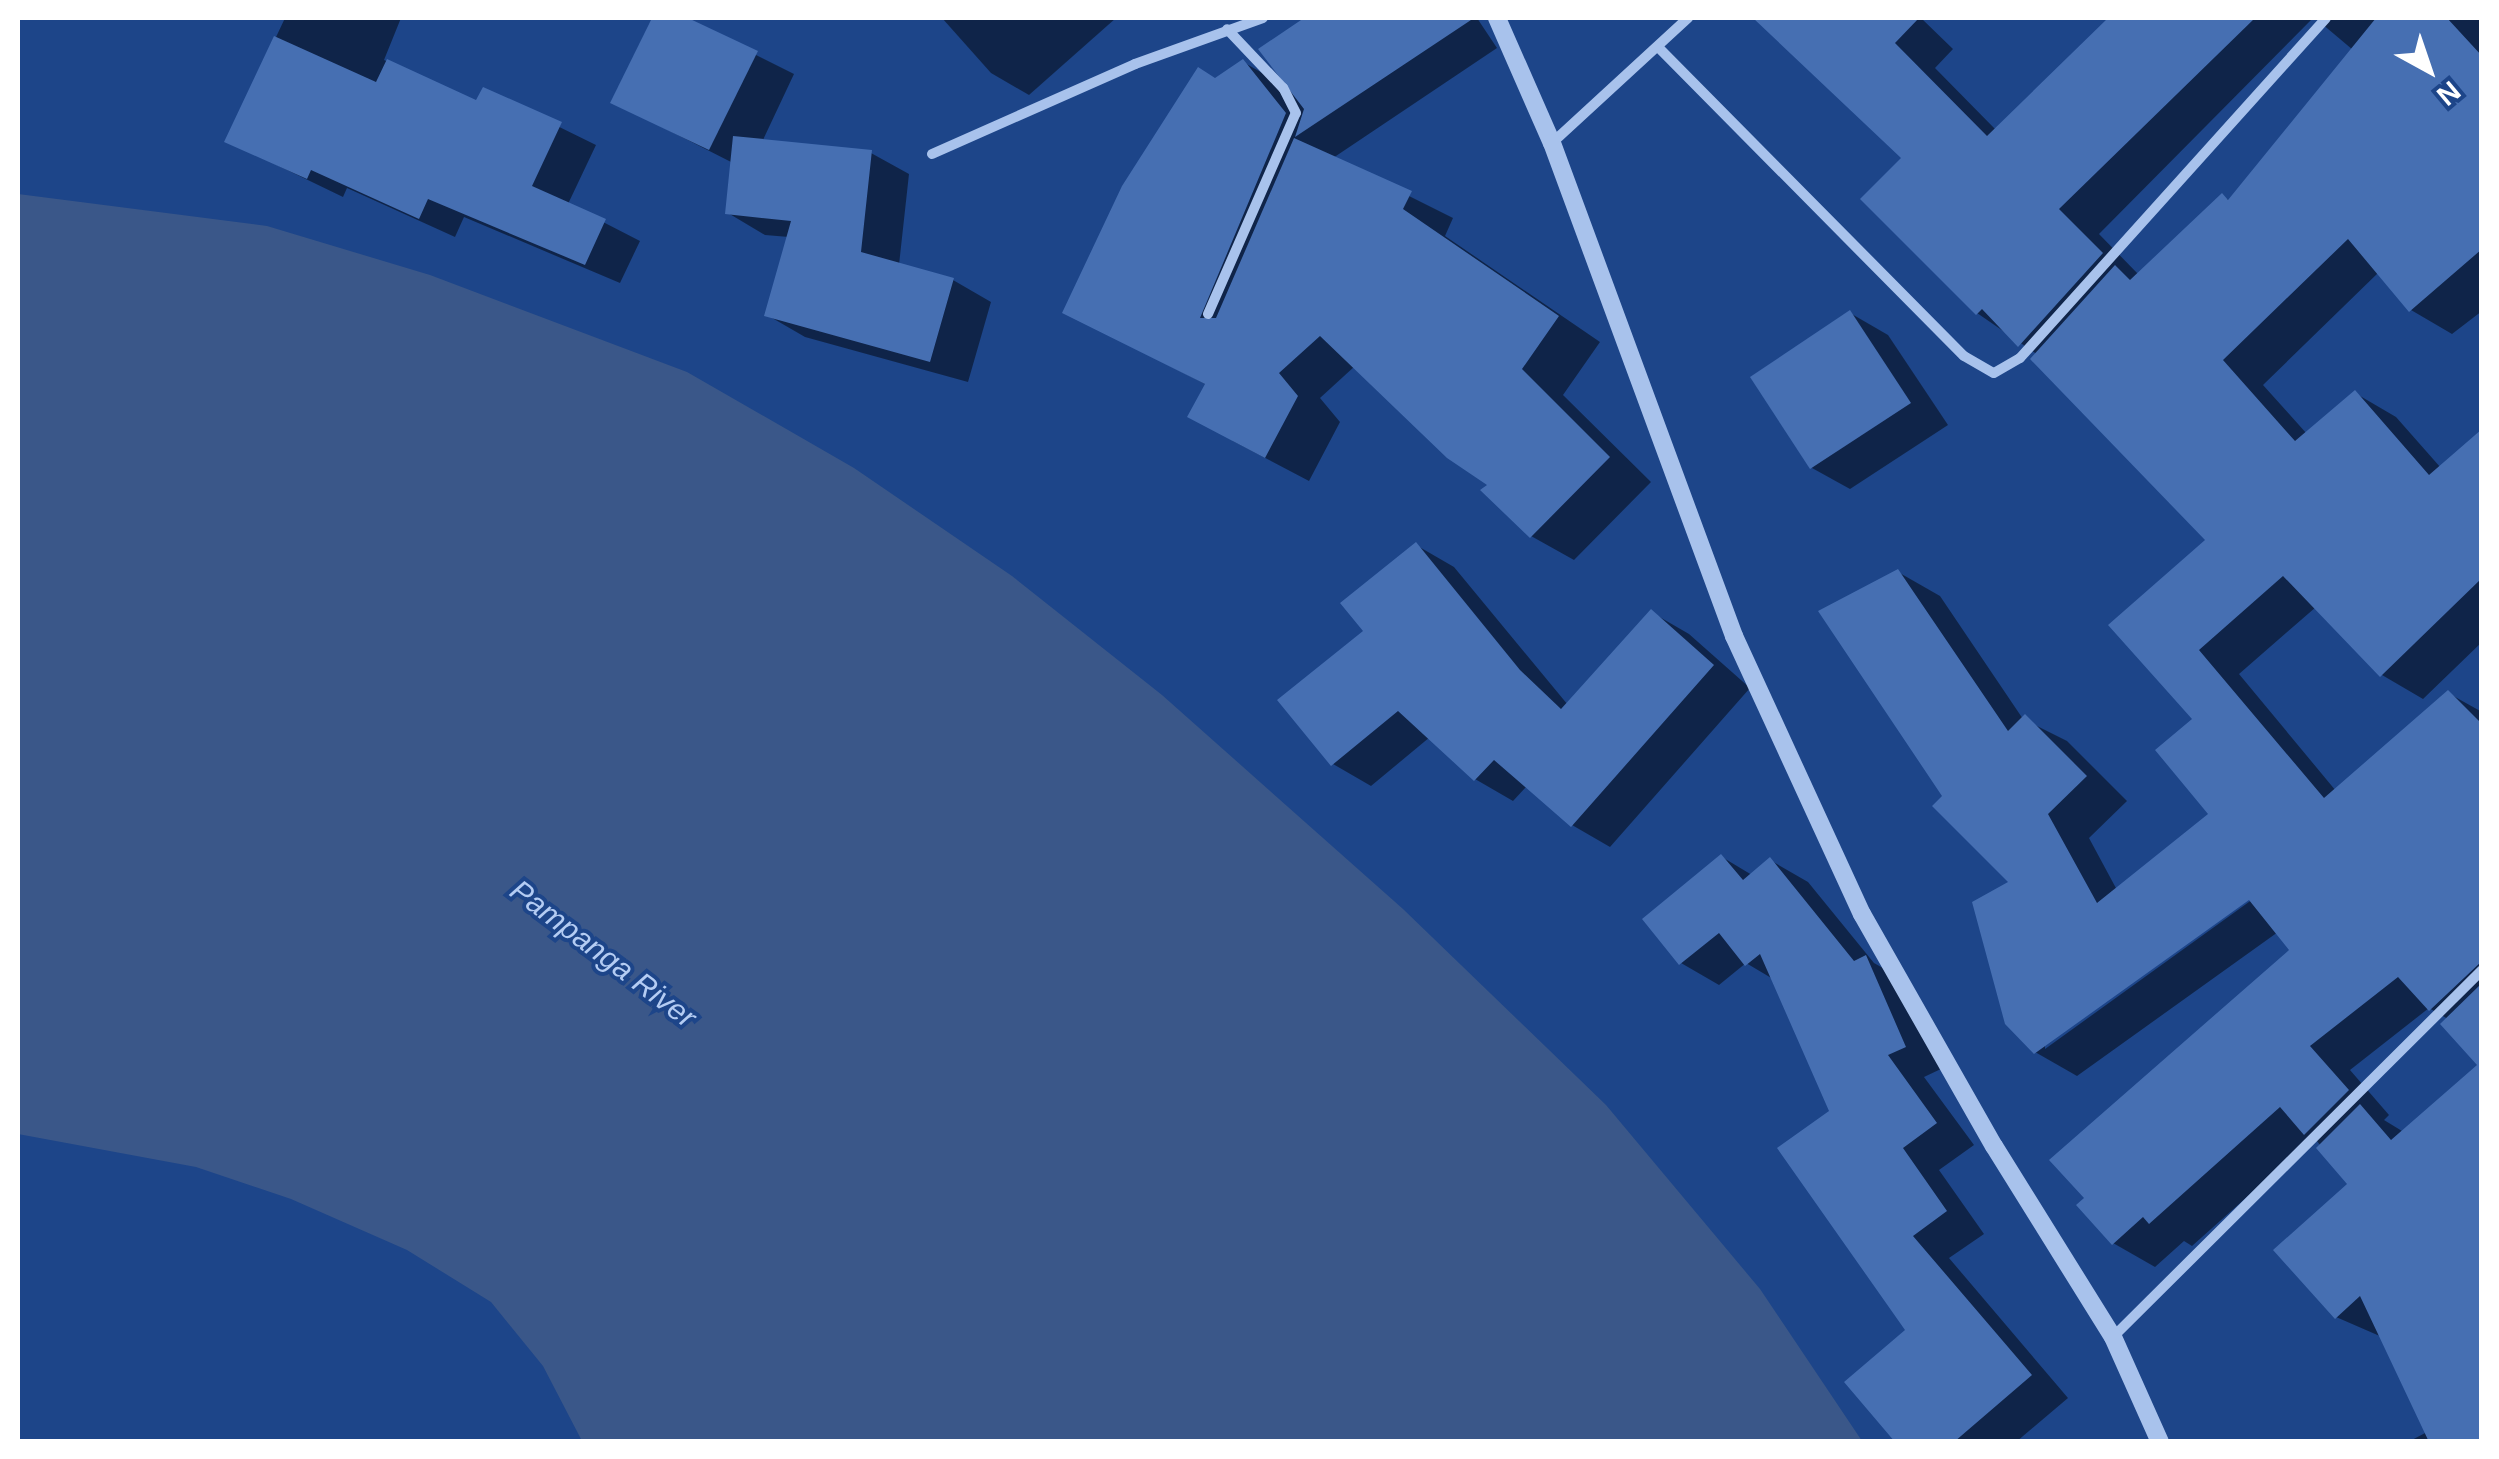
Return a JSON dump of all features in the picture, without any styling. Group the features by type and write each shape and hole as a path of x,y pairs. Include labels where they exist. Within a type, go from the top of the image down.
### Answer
{"street":[{"path":"932,154 1227,29 1263,18"},
{"path":"1497,18 1552,144 1734,636 1862,914 1994,1146 2112,1336 2160,1442"},
{"path":"1552,144 1688,18"},
{"path":"1658,48 1964,356 1994,373 2020,358 2326,18"},
{"path":"1208,314 1296,113 1283,88 1227,29"},
{"path":"2112,1336 2482,970"}],"water":[{"name":"Pampanga River","path":"18,194 267,226 430,275 687,372 854,468 1012,576 1162,695 1403,909 1606,1105 1760,1289 1862,1441 582,1441 543,1366 491,1302 407,1250 291,1199 196,1167 18,1134"}],"building":[{"path":"652,18 688,18 758,51 709,150 610,103"},
{"path":"1304,18 1474,18 1295,137 1304,109 1258,49"},
{"path":"1753,18 1919,18 1895,43 1987,136 2108,18 2255,18 2059,209 2103,253 2018,347 1982,309 1976,315 1860,199 1901,158"},
{"path":"2376,18 2447,18 2482,56 2482,249 2409,312 2348,239 2223,360 2295,441 2355,390 2429,475 2482,429 2482,578 2380,677 2283,576 2199,650 2324,798 2448,690 2482,724 2482,961 2429,1011 2398,977 2310,1046 2349,1090 2304,1135 2280,1107 2149,1224 2143,1217 2112,1245 2076,1205 2084,1198 2049,1160 2289,950 2249,900 2034,1054 2005,1024 1972,902 2008,882 1932,806 1942,796 1818,611 1898,569 2008,731 2025,714 2087,776 2048,814 2097,903 2208,814 2155,750 2192,719 2108,625 2205,540 2030,359 2115,265 2130,280 2222,193 2228,200"},
{"path":"274,36 376,82 387,59 476,100 483,87 562,122 532,186 606,219 585,265 428,199 419,219 311,170 307,179 224,142"},
{"path":"1243,59 1286,113 1200,318 1216,318 1294,138 1412,191 1403,209 1559,316 1522,369 1610,457 1530,538 1480,490 1487,485 1447,458 1320,336 1279,373 1298,396 1265,458 1187,417 1205,384 1062,313 1122,186 1198,67 1215,78"},
{"path":"733,136 872,150 861,252 954,278 930,362 764,316 791,221 725,214"},
{"path":"1850,310 1911,403 1810,469 1750,377"},
{"path":"1416,542 1520,670 1561,709 1651,609 1714,665 1571,827 1494,760 1474,781 1398,711 1331,766 1277,700 1363,631 1340,603"},
{"path":"1721,854 1743,880 1770,857 1854,961 1866,955 1906,1047 1888,1055 1937,1123 1903,1148 1947,1211 1913,1236 2032,1375 1954,1442 1895,1442 1844,1382 1905,1330 1777,1148 1829,1111 1760,954 1745,966 1719,933 1679,965 1642,919"},
{"path":"2482,983 2482,1442 2429,1442 2360,1296 2335,1319 2273,1250 2347,1184 2316,1148 2360,1104 2391,1140 2477,1065 2440,1024"}]}
